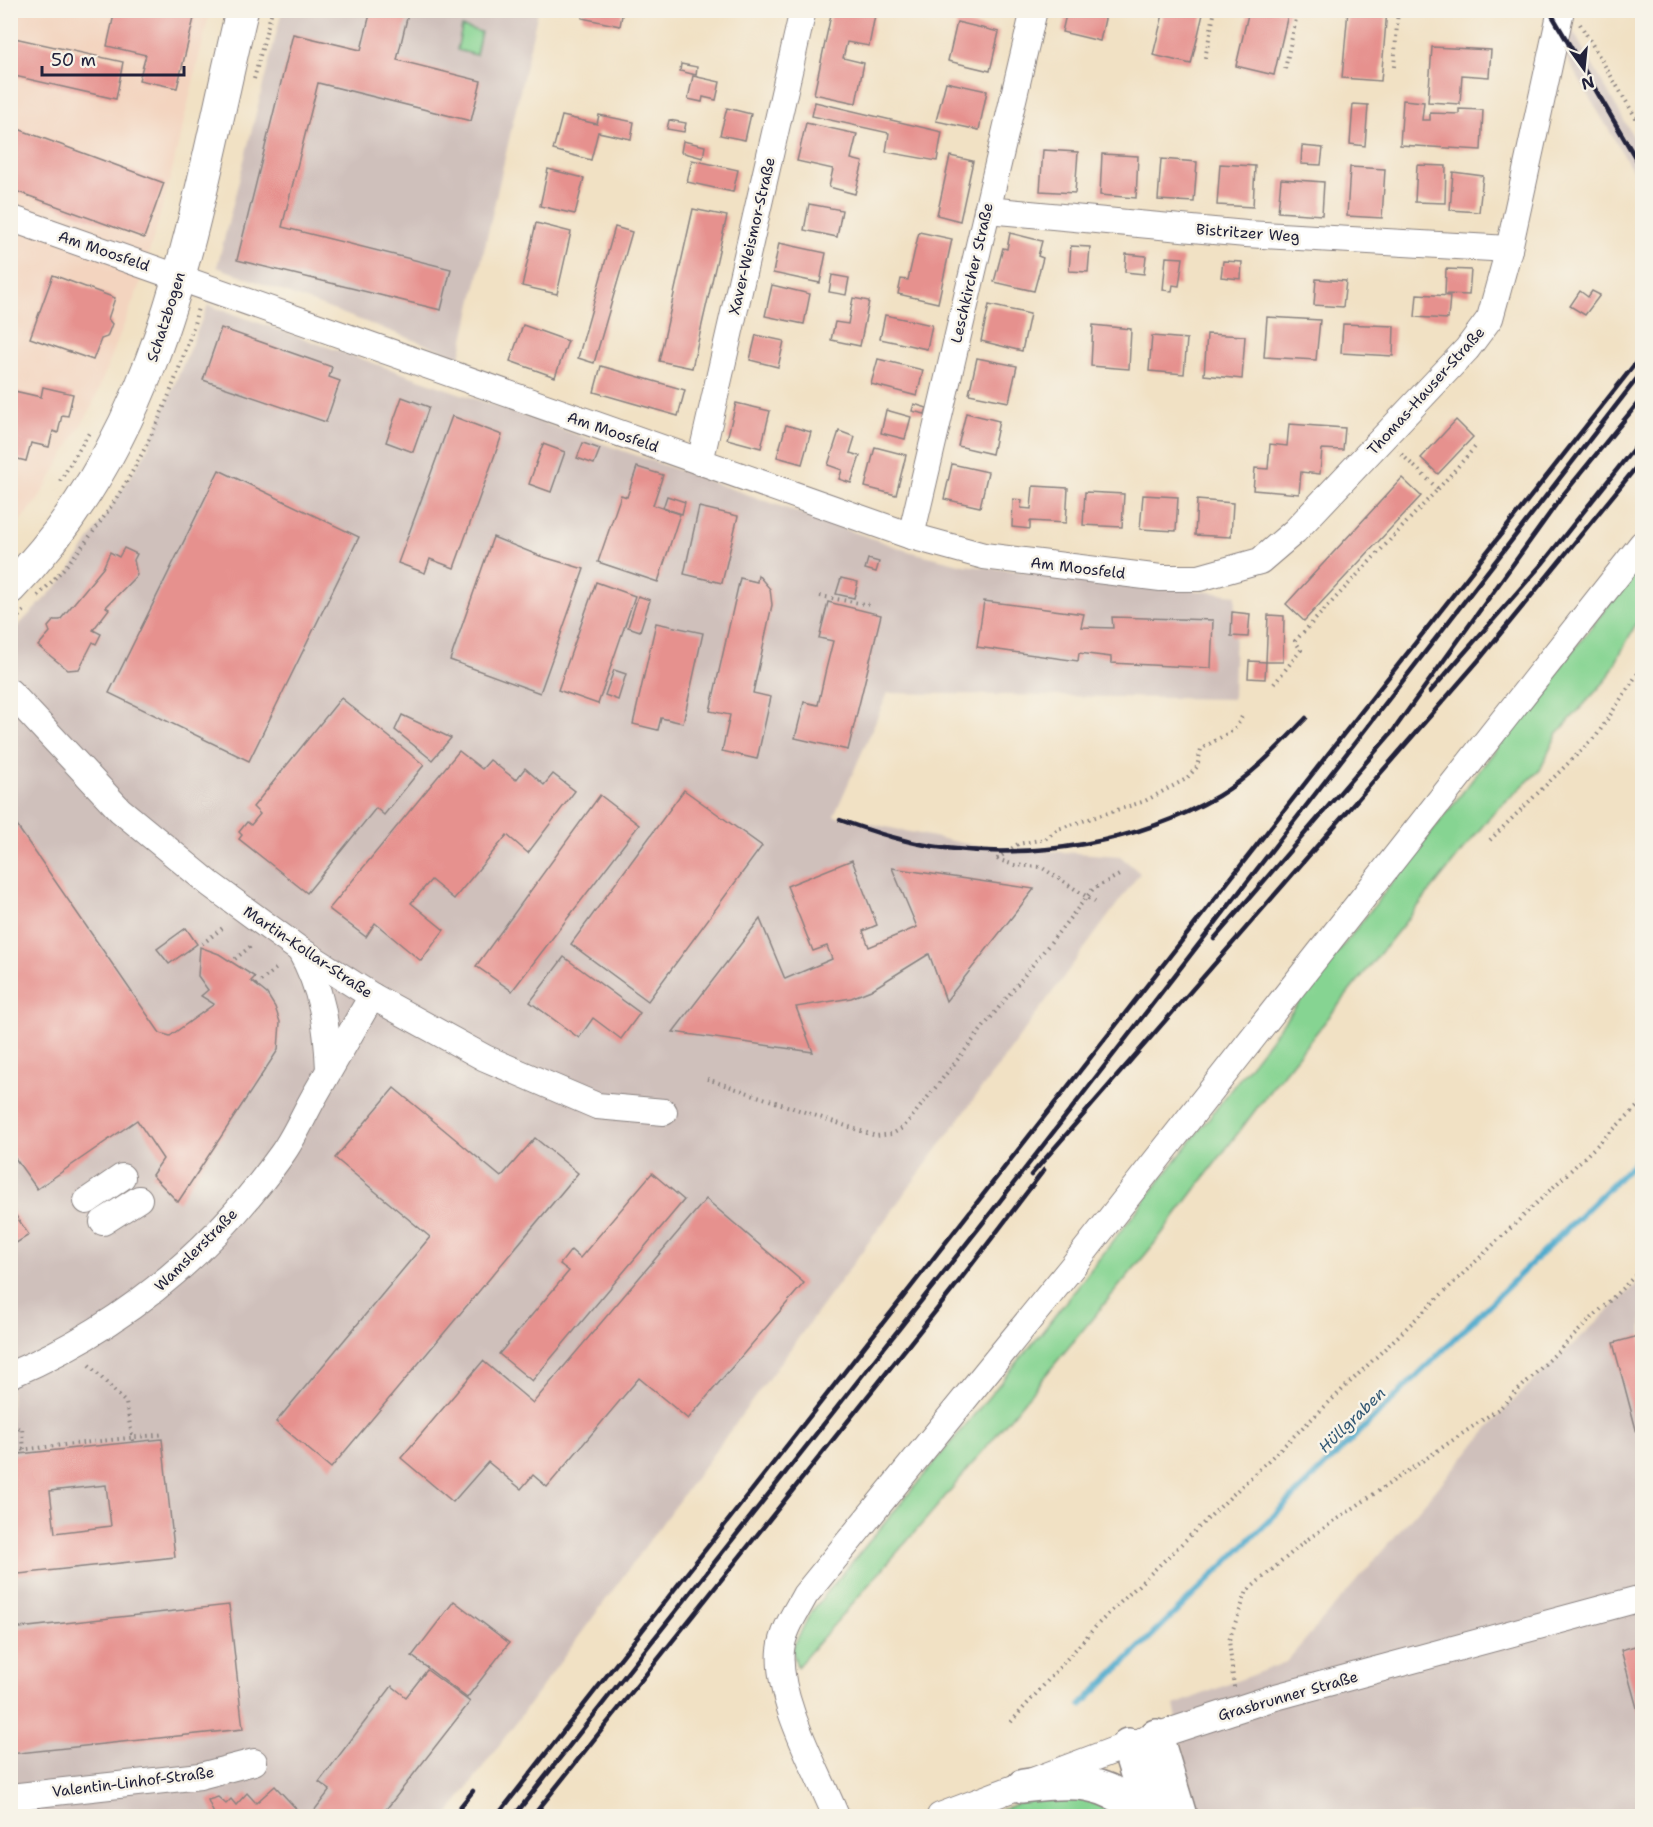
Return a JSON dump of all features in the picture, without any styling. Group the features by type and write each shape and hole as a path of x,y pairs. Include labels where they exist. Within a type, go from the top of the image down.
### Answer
{"highway":[{"path":"1142,1740 1150,1816"},
{"path":"1142,1740 1180,1816"},
{"path":"1023,1786 1063,1781 1084,1783 1122,1796 1143,1816"}],"main road":[{"name":"Schatzbogen","path":"10,588 38,559 90,490 121,433 151,364 180,277 242,10"}],"street":[{"name":"Xaver-Weismor-Straße","path":"700,462 803,10"},
{"name":"Leschkircher Straße","path":"911,536 1034,10"},
{"name":"Thomas-Hauser-Straße","path":"1230,571 1260,561 1295,531 1467,350 1490,318 1569,14"},
{"name":"Bistritzer Weg","path":"987,210 1246,234 1509,249"},
{"name":"Am Moosfeld","path":"10,218 544,409 911,536 976,554 1161,578 1198,578 1230,571"},
{"path":"836,1816 783,1686 781,1649 786,1631 805,1595 1072,1267 1642,544"},
{"name":"Martin-Kollar-Straße","path":"10,692 120,810 210,884 300,950 372,996 479,1055 597,1106 664,1112"},
{"path":"300,950 312,971 323,1004 329,1070"},
{"name":"Wamslerstraße","path":"10,1376 88,1336 159,1288 225,1224 283,1153 372,996"},
{"path":"87,1201 122,1176"},
{"path":"103,1222 139,1198"},
{"name":"Grasbrunner Straße","path":"940,1816 1142,1740 1315,1686 1642,1598"},
{"name":"Valentin-Linhof-Straße","path":"10,1797 200,1776 254,1762"}],"path":[{"path":"1205,57 1215,10"},
{"path":"1285,69 1298,10"},
{"path":"1394,67 1398,10"},
{"path":"1569,14 1642,128"},
{"path":"59,485 91,430"},
{"path":"1385,438 1438,489"},
{"path":"1274,684 1301,650 1295,641 1476,446"},
{"path":"820,596 870,605"},
{"path":"1490,840 1597,735 1642,667"},
{"path":"1098,904 1041,867 1014,865 997,859 1018,844 1046,838 1058,829 1145,801 1186,779 1197,767 1201,749 1235,729 1244,713"},
{"path":"707,1079 876,1136 892,1134 904,1126 1093,889 1120,874"},
{"path":"202,944 225,926"},
{"path":"235,959 251,946"},
{"path":"256,984 278,967"},
{"path":"1011,1722 1098,1624 1642,1102"},
{"path":"1234,1687 1229,1640 1247,1591 1308,1539 1500,1408 1642,1269"},
{"path":"89,1365 126,1403 133,1439"},
{"path":"10,1415 13,1450 165,1434"},
{"path":"12,1429 22,1428 24,1449"}],"shaded area":[{"path":"11,11 210,11 169,183 141,281 92,406 38,500 11,531"},
{"path":"282,11 538,11 460,357 217,267"},
{"path":"1573,31 1642,152 1642,186 1564,54"},
{"path":"208,305 908,551 964,565 1236,595 1233,699 888,693 834,816 976,846 1120,856 1140,873 447,1816 11,1816 11,633 65,578 146,452"},
{"path":"1642,1279 1642,1816 1202,1816 1191,1790 1174,1705 1286,1662 1509,1405"}],"green space":[{"path":"462,27 481,32 476,55 457,50"},
{"path":"1642,562 1642,612 1607,679 1557,734 1540,770 1493,813 1275,1084 1154,1244 934,1510 797,1667 792,1649 811,1612 1039,1336"},
{"path":"1062,1789 1128,1816 982,1816"}],"building":[{"path":"115,10 196,10 177,88 139,80 146,55 107,46"},
{"path":"371,10 409,10 397,60 481,81 471,121 318,83 282,227 451,269 441,310 237,260 293,34 361,50"},
{"path":"584,10 623,10 620,26 582,18"},
{"path":"832,10 876,10 869,46 847,42 843,58 864,63 856,103 814,94"},
{"path":"1067,10 1107,10 1100,41 1062,32"},
{"path":"1164,10 1204,10 1191,64 1153,55"},
{"path":"1249,10 1289,10 1274,75 1236,66"},
{"path":"1348,10 1387,10 1381,81 1342,78"},
{"path":"957,22 999,32 990,71 948,61"},
{"path":"10,37 123,62 116,99 10,75"},
{"path":"1432,47 1491,50 1489,77 1462,75 1460,104 1428,102"},
{"path":"681,64 697,67 696,75 680,71"},
{"path":"693,76 720,82 716,100 703,97 702,102 688,99"},
{"path":"946,82 987,91 979,130 936,121"},
{"path":"1403,100 1424,102 1422,120 1430,120 1430,113 1459,114 1459,109 1483,110 1481,150 1400,145"},
{"path":"815,102 942,132 937,161 886,152 889,133 812,116"},
{"path":"1353,104 1368,105 1365,146 1350,144"},
{"path":"727,108 751,114 745,140 720,135"},
{"path":"599,115 634,122 631,139 598,132 591,160 553,150 562,116 597,124"},
{"path":"669,120 686,123 684,132 667,129"},
{"path":"806,123 857,134 851,159 863,162 855,194 829,187 833,169 797,161"},
{"path":"10,126 164,183 144,238 10,189"},
{"path":"683,141 705,146 703,158 681,152"},
{"path":"1302,146 1323,148 1321,165 1301,164"},
{"path":"1043,150 1078,152 1075,193 1040,191"},
{"path":"1102,154 1138,156 1136,198 1100,195"},
{"path":"950,156 973,161 960,221 937,215"},
{"path":"1161,159 1197,162 1194,202 1158,200"},
{"path":"692,160 738,170 733,192 687,182"},
{"path":"1220,164 1255,166 1253,207 1217,205"},
{"path":"1417,165 1446,166 1445,203 1415,202"},
{"path":"1350,167 1385,169 1382,218 1347,216"},
{"path":"548,169 584,178 575,214 540,206"},
{"path":"1453,172 1483,176 1479,212 1450,210"},
{"path":"1281,179 1324,182 1322,215 1278,212"},
{"path":"809,204 842,210 837,237 804,230"},
{"path":"693,209 727,216 692,368 659,361"},
{"path":"536,223 571,232 557,294 522,286"},
{"path":"615,227 632,232 594,363 578,358"},
{"path":"919,232 952,239 938,303 898,294 901,279 908,280"},
{"path":"1010,233 1042,241 1038,256 1043,258 1034,291 994,282 1003,248 1007,249"},
{"path":"779,243 826,253 820,283 773,273"},
{"path":"1071,246 1090,247 1088,272 1069,271"},
{"path":"1126,254 1146,256 1144,274 1125,272"},
{"path":"1166,257 1183,258 1179,286 1173,285 1172,291 1163,290"},
{"path":"1223,261 1242,262 1241,279 1221,277"},
{"path":"1446,269 1471,270 1469,295 1445,294"},
{"path":"53,275 115,298 108,319 112,324 107,337 101,339 93,360 30,338"},
{"path":"832,275 849,278 846,295 829,292"},
{"path":"1316,279 1346,281 1343,307 1314,305"},
{"path":"772,285 810,294 804,324 765,316"},
{"path":"1580,291 1588,297 1592,291 1600,295 1585,315 1570,306"},
{"path":"1417,294 1450,296 1448,319 1415,317"},
{"path":"853,298 869,301 860,346 831,340 835,322 848,324"},
{"path":"989,305 1030,314 1022,351 981,341"},
{"path":"885,315 932,325 927,349 880,339"},
{"path":"1267,317 1320,320 1316,360 1264,357"},
{"path":"1343,324 1394,326 1393,356 1341,353"},
{"path":"523,325 568,341 555,377 510,361"},
{"path":"1093,325 1131,329 1129,369 1091,366"},
{"path":"221,328 332,367 329,377 340,381 326,422 203,380"},
{"path":"1207,334 1245,336 1242,379 1204,375"},
{"path":"756,335 784,341 778,367 750,360"},
{"path":"1152,336 1187,339 1184,374 1149,371"},
{"path":"977,358 1017,366 1009,402 969,394"},
{"path":"878,359 923,370 917,396 871,384"},
{"path":"601,366 685,390 678,416 594,392"},
{"path":"43,387 73,394 68,416 62,415 58,433 53,431 49,447 31,443 26,461 10,457 10,390 41,397"},
{"path":"402,397 429,407 413,452 386,442"},
{"path":"736,403 770,411 761,448 727,439"},
{"path":"914,404 927,408 925,414 912,411"},
{"path":"886,410 911,417 905,439 881,433"},
{"path":"966,413 999,421 992,454 958,446"},
{"path":"452,416 502,435 454,568 430,559 425,573 398,563"},
{"path":"1456,420 1473,437 1438,474 1421,458"},
{"path":"1289,424 1345,428 1343,450 1322,449 1320,474 1301,472 1299,494 1253,490 1255,468 1268,469 1270,444 1287,446"},
{"path":"786,425 811,432 802,464 777,457"},
{"path":"839,431 855,437 850,453 860,456 851,483 839,479 842,470 828,465"},
{"path":"583,443 600,449 594,464 577,458"},
{"path":"543,444 565,452 551,492 529,484"},
{"path":"875,447 906,455 896,495 865,487"},
{"path":"952,464 988,472 980,507 944,499"},
{"path":"637,467 663,475 653,505 680,514 658,582 598,562 621,495 627,497"},
{"path":"219,470 359,537 249,761 109,693"},
{"path":"1402,478 1421,496 1304,621 1286,604"},
{"path":"1033,486 1068,488 1066,523 1030,521 1030,529 1012,527 1013,499 1022,500 1021,508 1031,509"},
{"path":"1085,492 1124,494 1122,527 1083,525"},
{"path":"1143,495 1178,497 1176,531 1140,529"},
{"path":"667,496 685,502 682,514 663,508"},
{"path":"1197,500 1233,503 1231,537 1195,535"},
{"path":"699,507 738,516 722,583 684,574"},
{"path":"493,537 540,556 584,569 540,693 450,660"},
{"path":"124,548 137,554 134,560 137,575 106,607 109,609 93,630 101,634 96,644 93,642 79,669 68,670 38,646 50,632 48,627 54,620 60,620 103,568 110,552 119,557"},
{"path":"868,559 879,562 876,572 865,569"},
{"path":"758,575 770,589 772,605 753,693 771,697 757,759 722,751 730,715 710,711 740,578 757,582"},
{"path":"841,578 858,582 854,598 836,594"},
{"path":"596,582 635,596 598,704 558,690"},
{"path":"638,596 650,600 640,631 628,627"},
{"path":"984,601 1084,614 1081,627 1113,628 1112,617 1213,620 1211,668 1111,663 1111,657 1079,653 1078,661 977,647"},
{"path":"828,602 881,615 848,750 795,738 804,702 818,705 833,641 819,638"},
{"path":"1232,612 1250,614 1248,637 1231,636"},
{"path":"1268,615 1284,616 1283,662 1266,662"},
{"path":"656,623 703,633 683,723 661,718 658,730 633,724"},
{"path":"1249,661 1266,662 1265,679 1248,678"},
{"path":"614,670 626,674 618,700 605,695"},
{"path":"341,698 424,765 384,815 376,808 307,893 239,839 242,835 239,832 247,822 251,825 260,814 253,807"},
{"path":"402,715 451,738 432,760 395,730"},
{"path":"459,751 482,769 490,760 516,780 525,768 544,785 553,774 575,791 528,853 507,835 454,899 431,880 411,903 444,930 421,961 375,923 366,937 329,909"},
{"path":"684,790 762,846 648,1001 571,944"},
{"path":"600,795 639,825 512,991 476,966"},
{"path":"15,823 160,1033 170,1036 214,1004 201,996 208,990 198,976 200,947 219,954 255,977 251,981 267,994 275,1007 280,1022 278,1050 178,1202 152,1175 163,1159 137,1120 37,1189 10,1151 10,826"},
{"path":"852,860 877,925 863,931 869,947 917,927 892,868 1034,889 946,1001 929,954 871,990 851,998 796,1007 813,1052 673,1032 760,919 785,979 832,959 827,946 813,951 787,886"},
{"path":"186,928 197,944 169,964 157,949"},
{"path":"564,957 640,1013 621,1039 593,1018 579,1038 530,1002"},
{"path":"394,1088 501,1177 535,1138 578,1173 331,1468 276,1422 430,1237 335,1158"},
{"path":"652,1173 684,1200 532,1381 499,1354 569,1271 560,1264 571,1250 580,1258"},
{"path":"706,1199 804,1283 688,1419 639,1378 547,1487 533,1475 521,1489 488,1462 453,1502 401,1458 483,1361 533,1403"},
{"path":"10,1207 29,1235 10,1247"},
{"path":"1642,1335 1642,1452 1613,1343"},
{"path":"162,1439 175,1557 10,1575 10,1455","holes":["106,1485 111,1526 55,1533 50,1491"]},
{"path":"454,1601 509,1643 467,1698 412,1656"},
{"path":"229,1605 243,1729 10,1754 10,1629"},
{"path":"1642,1644 1642,1726 1621,1650"},
{"path":"427,1670 470,1702 381,1816 310,1816 330,1790 319,1782 392,1686 406,1697"},
{"path":"275,1786 303,1816 212,1816 214,1814 208,1800 218,1797 226,1804 231,1799 236,1805 247,1793 256,1803"}],"waterway":[{"name":"Hüllgraben","path":"1081,1705 1642,1155"}],"railway":[{"path":"1549,10 1642,169"},
{"path":"497,1816 1642,355"},
{"path":"514,1816 993,1210 1642,372"},
{"path":"1214,939 1393,731 1563,495 1642,398"},
{"path":"1430,692 1542,564 1642,438"},
{"path":"1031,1175 1478,661 1642,460"},
{"path":"840,820 905,841 945,848 1015,851 1086,844 1154,825 1218,796 1254,770 1306,718"},
{"path":"533,1816 950,1293 1044,1170"},
{"path":"453,1816 473,1791"}]}
